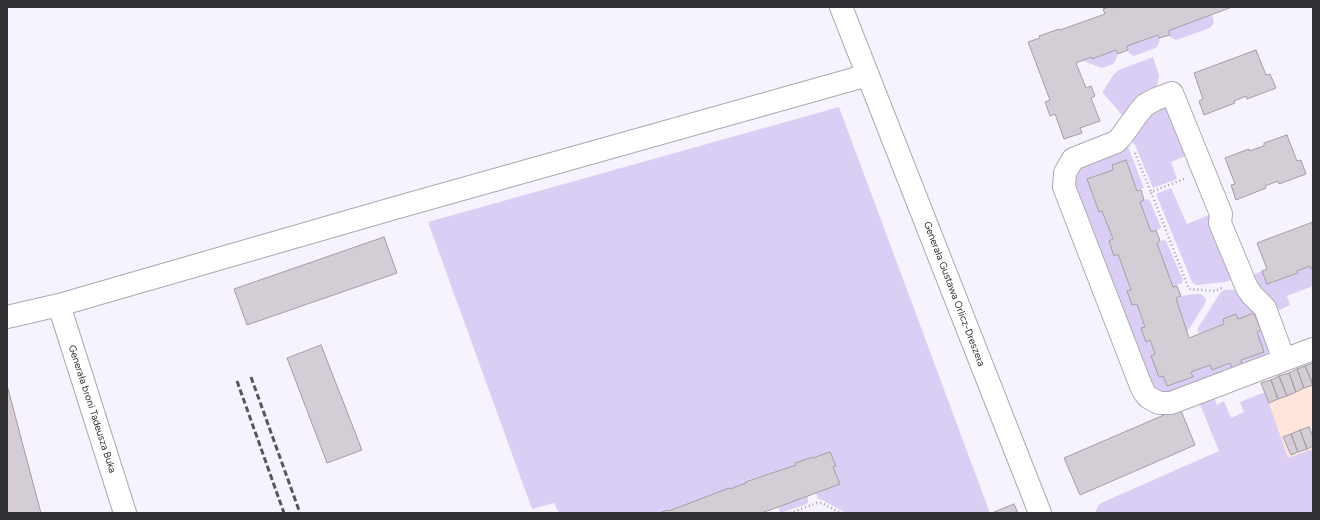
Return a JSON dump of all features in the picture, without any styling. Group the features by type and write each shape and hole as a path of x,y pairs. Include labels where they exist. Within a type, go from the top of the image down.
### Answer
{"street":[{"name":"Generała Gustawa Orlicz-Dreszera","path":"841,7 1039,511"},
{"path":"7,317 59,305 868,75"},
{"path":"1284,360 1265,308 1247,288 1220,223 1221,214 1172,93 1145,105 1122,137 1116,142 1073,159 1065,173 1064,187 1144,392 1148,397 1159,403 1171,403 1313,349"},
{"name":"Generała broni Tadeusza Buka","path":"59,305 125,513"}],"path":[{"path":"1122,137 1133,148 1189,289 1215,291"},
{"path":"1150,192 1204,172"},
{"path":"790,513 817,503 822,503 840,513"}],"shaded area":[{"path":"1212,15 1214,22 1210,28 1176,40 1170,37 1168,31"},
{"path":"1158,35 1160,40 1157,47 1134,56 1129,53 1127,46"},
{"path":"1116,50 1118,54 1115,62 1102,68 1081,60 1091,57 1092,59"},
{"path":"1153,57 1159,75 1157,87 1123,116 1103,93 1103,91 1114,74 1119,70"},
{"path":"839,107 990,513 846,513 818,499 816,493 840,484 833,467 836,466 830,452 795,463 796,465 745,481 746,483 669,511 659,513 559,513 554,503 532,509 428,222"},
{"path":"1164,107 1170,110 1190,154 1171,162 1177,179 1153,188 1135,145 1130,139 1139,120"},
{"path":"1125,146 1129,149 1144,188 1137,191 1126,160 1112,165 1113,170 1087,179 1099,212 1102,211 1113,239 1109,242 1114,256 1118,254 1131,290 1127,292 1132,305 1137,304 1145,327 1141,329 1146,341 1150,340 1155,354 1151,356 1159,377 1163,376 1167,386 1193,377 1191,372 1210,365 1212,369 1230,363 1233,370 1171,397 1155,395 1071,185 1073,169"},
{"path":"1171,188 1187,224 1214,213 1233,278 1231,280 1226,282 1196,285 1192,282 1156,194"},
{"path":"1147,199 1150,201 1161,227 1160,229 1151,232 1140,202"},
{"path":"1164,240 1166,241 1183,280 1182,283 1173,287 1157,243"},
{"path":"1310,266 1311,269 1313,268 1313,286 1287,296 1290,305 1277,311 1250,278 1252,275 1262,271 1268,284 1298,273 1297,271"},
{"path":"1239,289 1256,307 1271,346 1263,357 1243,366 1241,360 1263,352 1257,332 1261,330 1254,313 1238,319 1236,314 1223,319 1224,324 1199,333 1197,330 1220,293 1224,290"},
{"path":"1201,294 1206,299 1205,304 1187,332 1176,298"},
{"path":"1313,363 1313,449 1288,458 1261,383"},
{"path":"1265,392 1288,458 1313,449 1313,513 1095,513 1101,503 1219,451 1199,402 1213,394 1217,405 1224,401 1231,418 1244,412 1240,402"},
{"path":"808,496 807,504 780,512 778,507"}],"building":[{"path":"1109,7 1232,7 1168,31 1170,35 1159,38 1158,35 1127,46 1128,50 1118,54 1116,50 1076,63 1086,88 1091,86 1095,96 1091,98 1100,121 1080,128 1082,133 1064,139 1055,114 1050,116 1045,102 1050,100 1028,42 1040,38 1039,36 1105,14 1103,9"},
{"path":"1256,50 1266,75 1270,74 1276,88 1247,99 1246,96 1234,101 1235,103 1204,115 1199,101 1203,99 1194,73"},
{"path":"1287,135 1297,161 1301,160 1306,174 1279,184 1278,181 1265,186 1266,188 1236,200 1231,185 1235,184 1225,158 1249,149 1249,151 1264,146 1264,143"},
{"path":"1126,160 1137,191 1141,190 1144,200 1140,202 1151,232 1156,230 1160,241 1157,243 1173,287 1177,286 1181,296 1176,298 1189,338 1224,324 1223,319 1236,314 1238,319 1254,313 1261,330 1257,332 1264,352 1241,360 1242,364 1232,368 1230,363 1212,370 1210,365 1191,372 1193,377 1167,386 1163,376 1159,377 1151,356 1155,354 1150,340 1146,342 1141,328 1145,327 1137,304 1132,305 1127,291 1131,290 1118,254 1114,256 1109,241 1113,239 1102,211 1099,212 1087,179 1113,170 1112,165"},
{"path":"1313,222 1313,268 1311,269 1310,266 1297,271 1298,273 1267,284 1262,271 1267,269 1257,243"},
{"path":"384,237 397,273 247,325 234,289"},
{"path":"321,345 362,450 327,463 287,358"},
{"path":"1313,363 1313,385 1305,366"},
{"path":"1305,366 1313,385 1304,388 1297,369"},
{"path":"1297,369 1304,388 1296,392 1289,373"},
{"path":"1289,373 1296,392 1287,396 1279,376"},
{"path":"1279,376 1287,396 1278,399 1271,380"},
{"path":"1271,380 1278,399 1269,403 1261,383"},
{"path":"7,385 41,513 7,513"},
{"path":"1180,408 1195,445 1080,495 1064,458"},
{"path":"1309,427 1313,437 1313,446 1307,449 1300,430"},
{"path":"1300,430 1307,449 1298,452 1291,434"},
{"path":"1291,434 1298,452 1291,455 1283,437"},
{"path":"830,452 836,466 833,467 840,484 770,510 761,513 659,513 669,511 746,483 745,482 796,465 795,463"},
{"path":"1014,504 1018,513 994,512"}],"railway":[{"path":"251,377 300,513"},
{"path":"237,381 284,513"}]}
